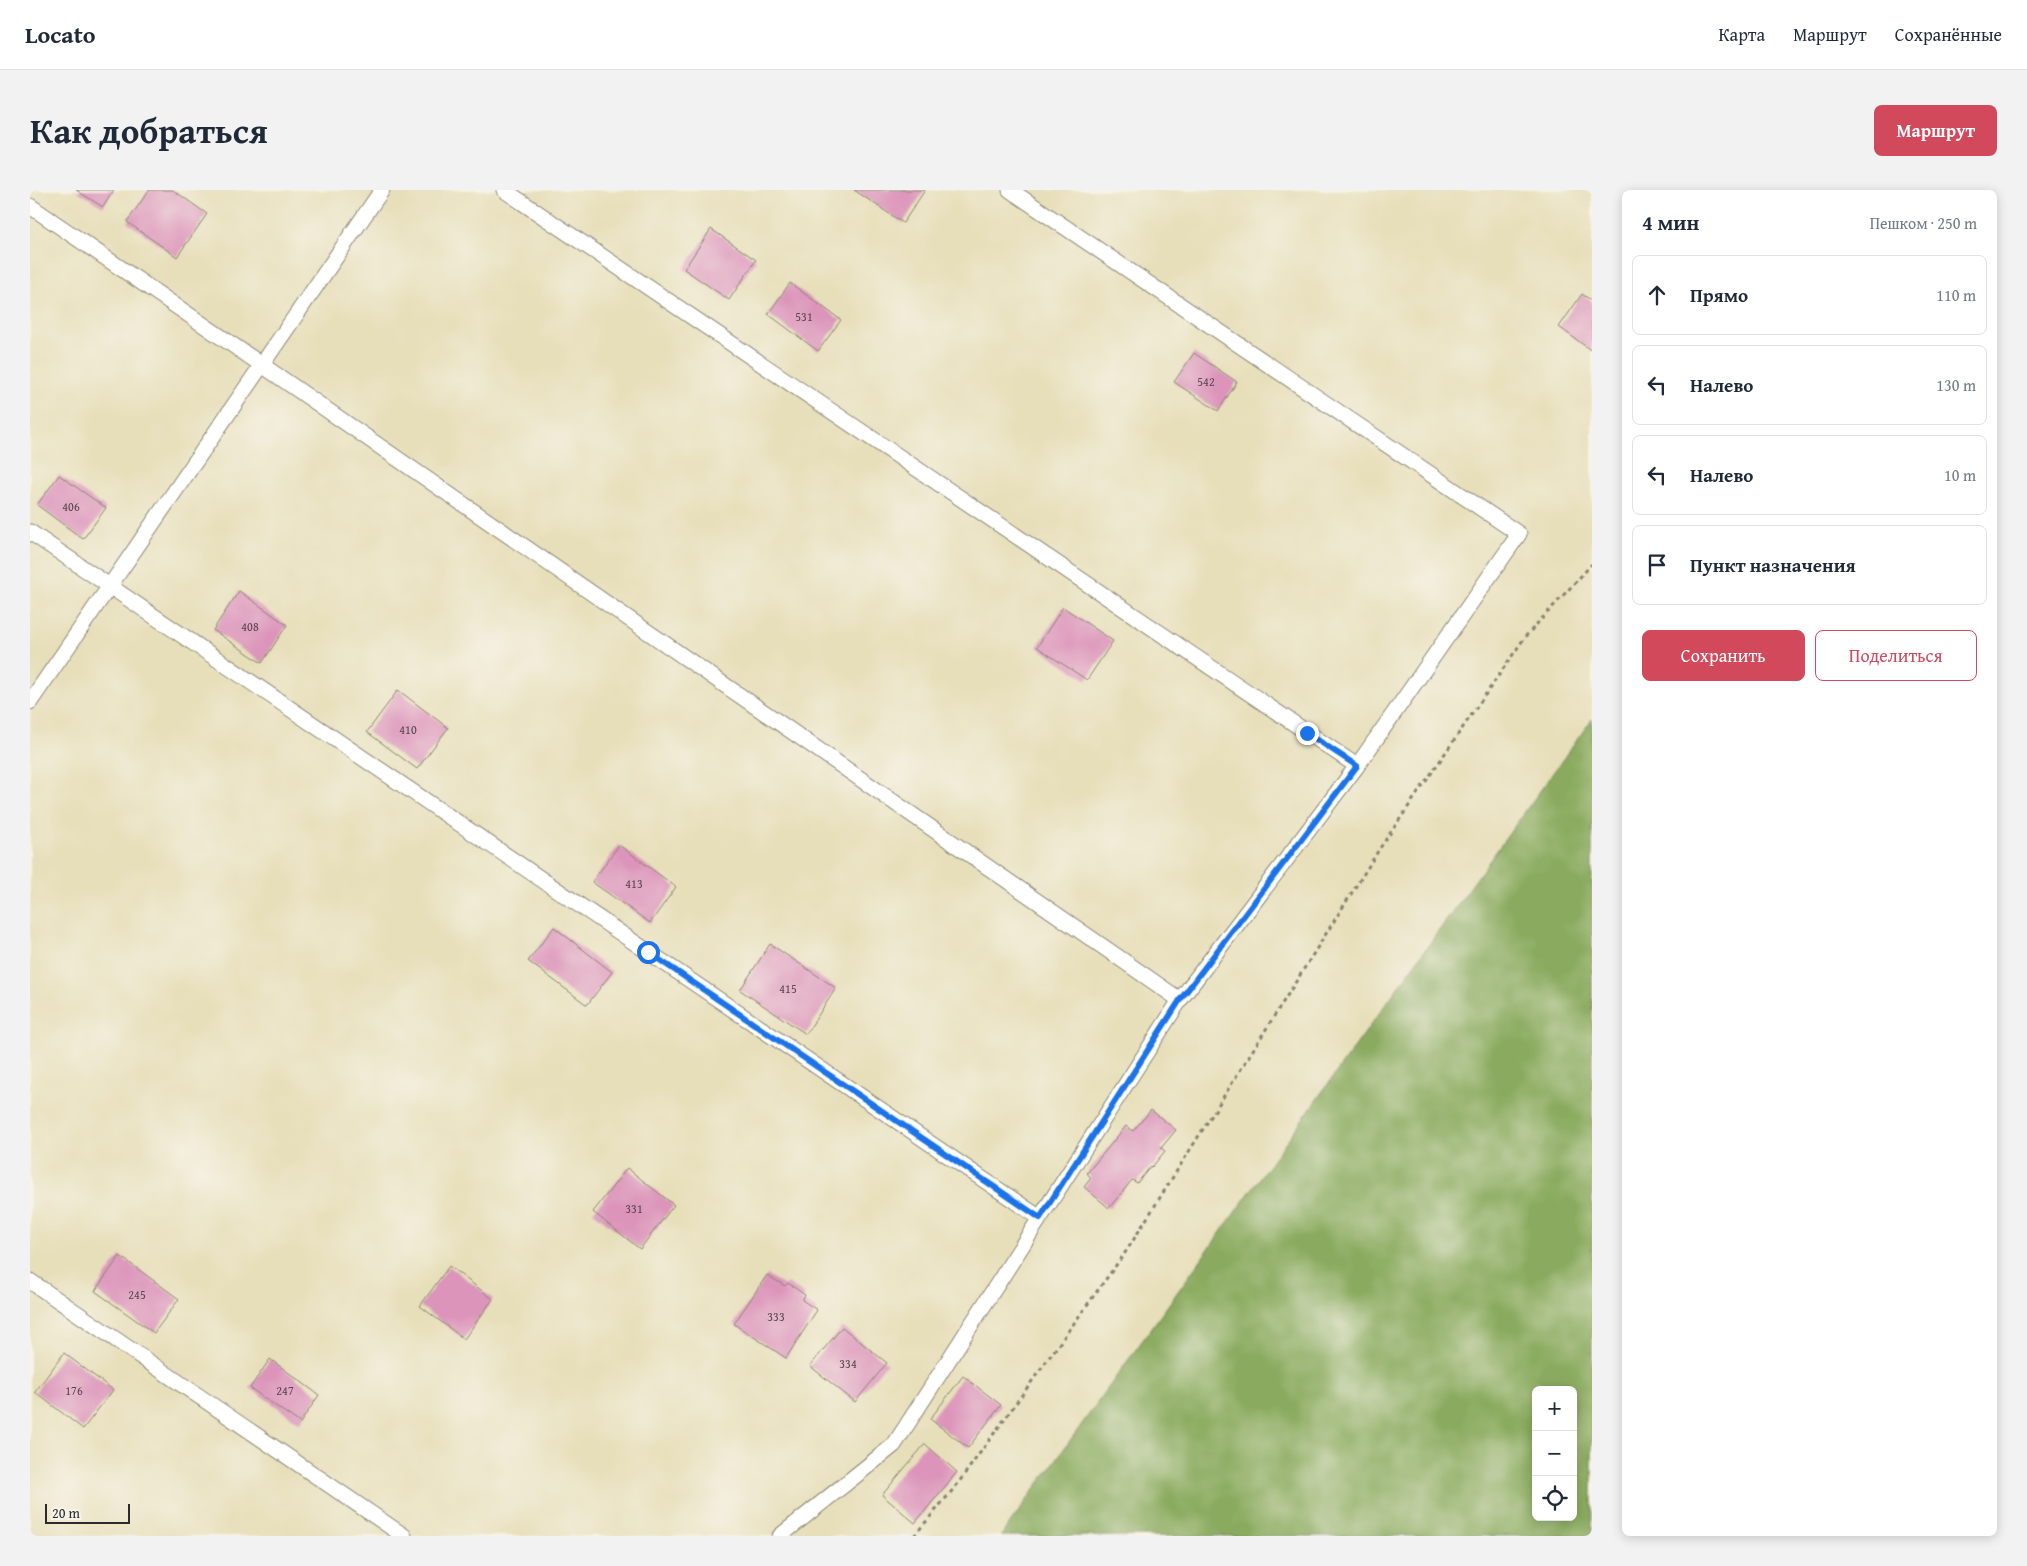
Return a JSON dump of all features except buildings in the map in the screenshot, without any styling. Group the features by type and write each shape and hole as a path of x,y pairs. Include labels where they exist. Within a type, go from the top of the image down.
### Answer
{"lane":[{"path":"30,702 382,190"},
{"path":"504,190 1357,766"},
{"path":"780,1536 894,1445 1180,1000 1357,766 1520,534 1010,190"},
{"path":"30,206 1180,1000"},
{"path":"30,532 1040,1218"},
{"path":"30,1281 404,1536"}],"path":[{"path":"914,1536 956,1486 1127,1250 1380,848 1525,637 1592,564"}],"green space":[{"path":"1592,719 1592,1536 1001,1536"}],"route":[{"path":"648,952 1040,1218 1180,1000 1357,766 1307,733"}]}
